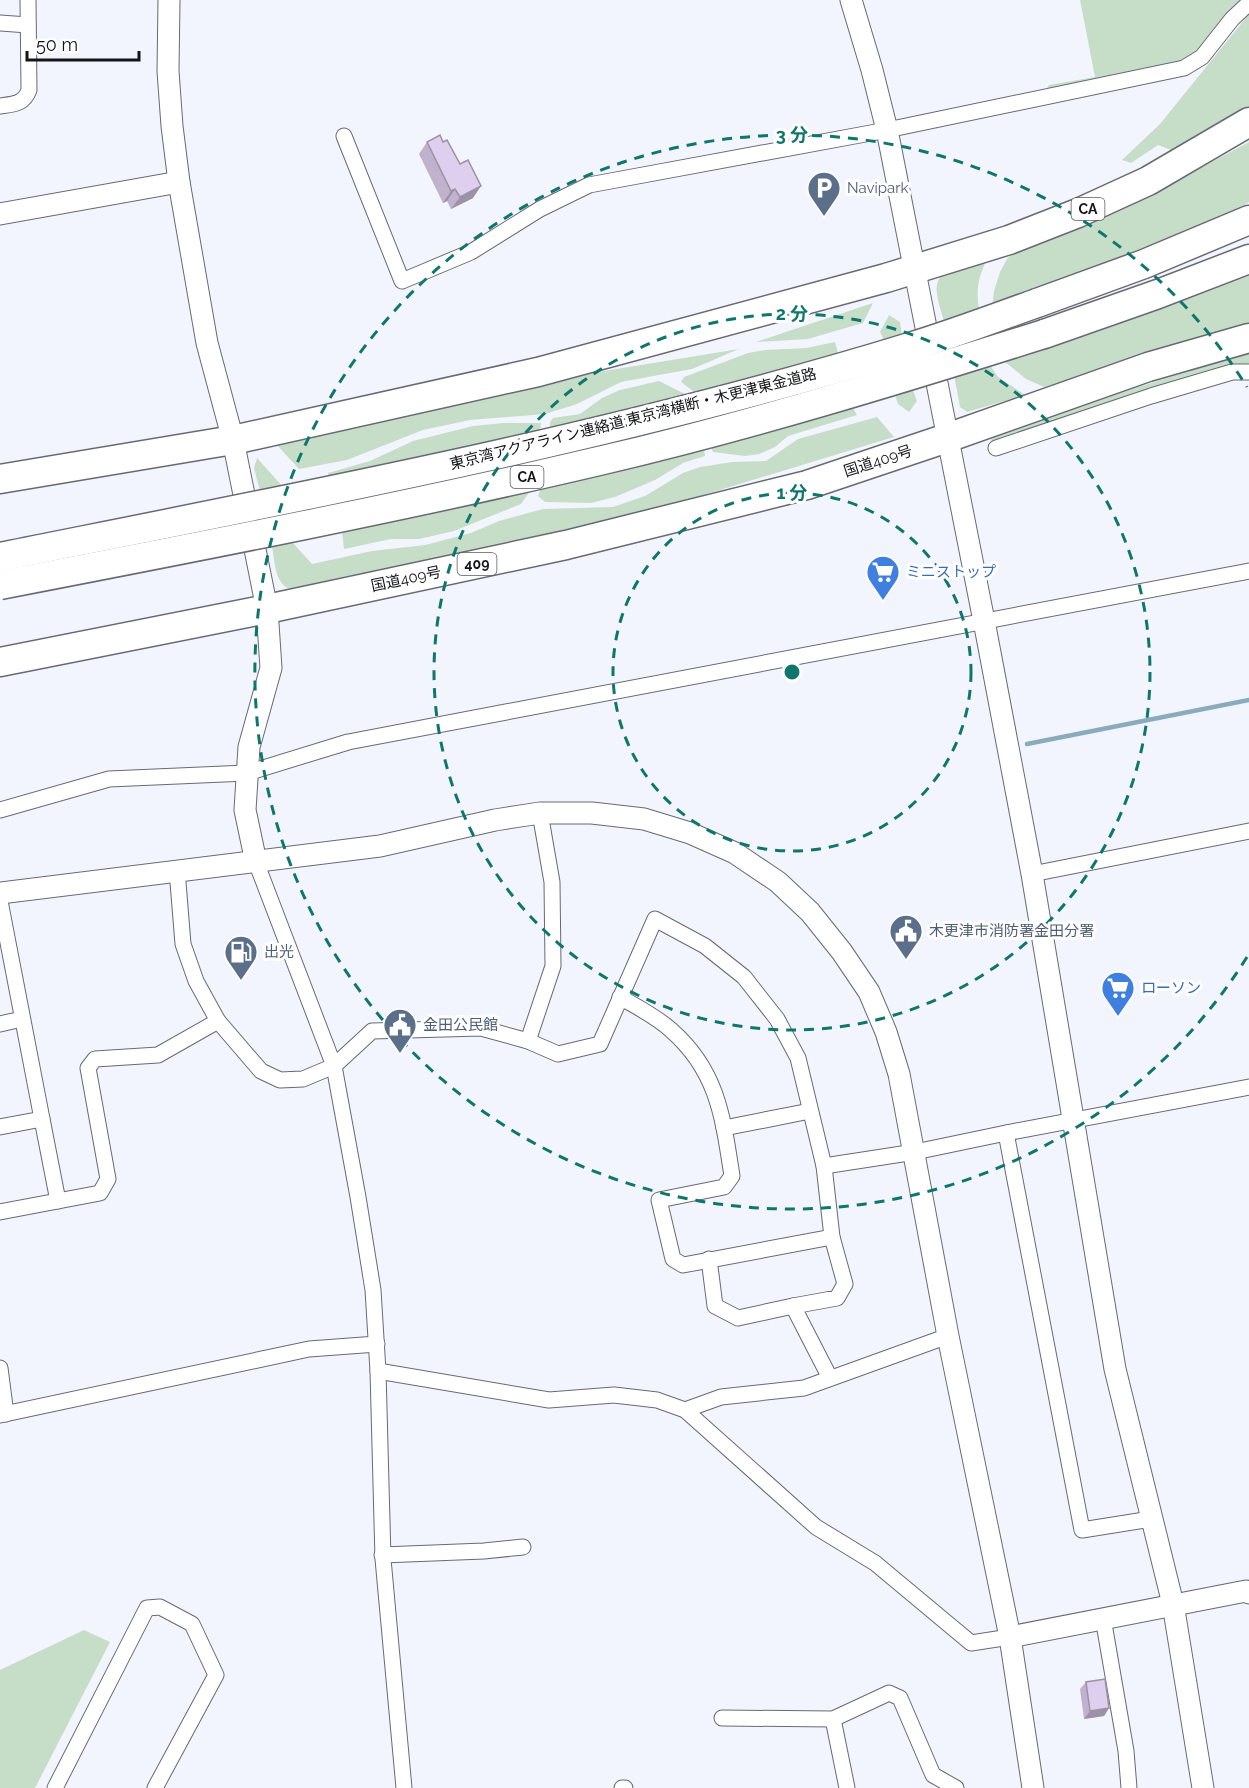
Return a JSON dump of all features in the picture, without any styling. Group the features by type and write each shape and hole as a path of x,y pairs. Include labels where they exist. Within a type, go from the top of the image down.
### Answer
{"highway":[{"name":"CA","path":"915,270 1009,240 1078,213 1148,181 1249,122"},
{"name":"東京湾アクアライン連絡道;東京湾横断・木更津東金道路","path":"0,557 370,482 600,430 765,389 913,346 1037,303 1144,264 1249,220"},
{"name":"東京湾アクアライン連絡道;東京湾横断・木更津東金道路","path":"0,585 376,511 605,460 772,417 1044,334 1249,259"},
{"path":"0,479 233,440 538,372 915,270"},
{"name":"国道409号","path":"0,662 267,609 566,544 807,485 1148,367 1249,338"}],"street":[{"path":"0,106 19,103 26,98 29,90 28,0"},
{"path":"169,0 168,71 179,182 207,343 233,440 267,609 270,668 249,747 245,810 256,862 334,1066 373,1290 378,1371 382,1555 404,1788"},
{"path":"851,0 887,130 915,270 1032,874 1115,1369 1150,1519 1173,1604 1203,1788"},
{"path":"344,136 402,281 471,252 540,209 589,185 887,130 1184,68 1202,57 1232,19 1249,3"},
{"path":"0,23 28,25"},
{"path":"0,214 179,182"},
{"path":"996,448 1151,396 1232,372 1249,372"},
{"path":"0,810 109,779 247,773 348,742 1249,571"},
{"path":"528,1041 553,966 552,882 540,813"},
{"path":"0,893 381,846 495,820 540,813 592,813 644,819 690,832 735,853 778,882 810,912 842,952 869,992 886,1032 899,1074 948,1336 1010,1637 1033,1788"},
{"path":"1032,874 1249,831"},
{"path":"177,870 183,944 196,981 218,1021 261,1071 280,1080 303,1078 334,1066 372,1031 481,1028 528,1041 558,1054 600,1044 655,919 705,946 744,977 777,1019 798,1058 824,1166 832,1237 845,1284 837,1298 738,1318 715,1306 709,1259"},
{"path":"0,901 58,1201"},
{"path":"620,997 670,1028 695,1053 712,1083 724,1128 732,1176 724,1187 658,1200 673,1260 683,1265 832,1237"},
{"path":"0,1024 22,1019"},
{"path":"0,1212 100,1193 108,1179 88,1068 95,1059 158,1055 218,1021"},
{"path":"824,1166 915,1152 1249,1087"},
{"path":"724,1128 810,1111"},
{"path":"0,1127 42,1119"},
{"path":"1006,1133 1082,1530 1150,1519"},
{"path":"793,1306 830,1378"},
{"path":"685,1410 721,1396 804,1388 948,1336"},
{"path":"0,1368 3,1415 309,1349 377,1344"},
{"path":"378,1371 549,1400 614,1395 657,1400 685,1410 816,1527 875,1563 971,1643 1173,1604 1249,1593"},
{"path":"382,1555 484,1551 522,1547"},
{"path":"55,1788 147,1608 160,1607 192,1624 216,1675 155,1788"},
{"path":"1103,1618 1126,1751 1129,1788"},
{"path":"722,1718 833,1719 889,1694 900,1698 933,1775 956,1788"},
{"path":"833,1719 847,1788"}],"green space":[{"path":"1080,0 1249,0 1199,55 1181,66 1045,91 1049,85 1095,77"},
{"path":"1249,14 1249,111 1179,153 1158,145 1131,163 1122,160 1160,124"},
{"path":"1249,142 1249,202 1231,214 992,307 1000,272 1007,259 1015,251 1132,205"},
{"path":"988,257 979,283 979,310 944,322 937,292 941,276"},
{"path":"1249,272 1249,324 1044,387 1026,379 1003,360 1087,334"},
{"path":"873,303 863,323 808,339 756,342"},
{"path":"889,315 900,322 902,335 884,340 880,332"},
{"path":"835,342 838,353 697,394 681,382 684,377 748,353 806,348"},
{"path":"739,349 692,369 621,382 577,404 545,414 470,420 423,430 347,460 299,469 277,445 278,439 598,372"},
{"path":"1249,353 1249,367 992,445 991,439 1066,409"},
{"path":"990,365 998,377 1025,395 967,412 960,407 954,375"},
{"path":"659,381 689,396 550,430 550,422 553,418 580,414 602,398 620,390"},
{"path":"913,390 917,401 909,412 898,404 895,395"},
{"path":"853,408 857,415 788,436 775,447 759,454 745,456 713,452 711,447"},
{"path":"877,417 894,437 697,497 574,530 456,557 347,576 290,589 281,582 276,571 272,546 293,543 312,564 372,551 425,545 471,533 499,521 543,509 613,507 645,496 683,473 700,467 732,462 766,461 798,439"},
{"path":"541,423 540,432 328,478 328,473 370,461 413,441 473,426"},
{"path":"704,449 705,456 683,463 655,480 615,497 591,503 545,502 538,496 541,488"},
{"path":"257,458 283,487 260,491 254,468"},
{"path":"531,490 521,504 454,531 419,539 391,539 344,549 342,532"},
{"path":"84,1630 110,1642 35,1788 0,1788 0,1670"}],"building":[{"path":"440,135 443,142 447,140 460,164 468,160 481,186 460,197 455,189 451,191 427,142"},
{"path":"1105,1679 1109,1708 1090,1711 1086,1682"}],"waterway":[{"path":"1027,744 1249,700"}],"place":[{"name":"Navipark","path":"824,217"},
{"name":"ミニストップ","path":"883,601"},
{"name":"木更津市消防署金田分署","path":"906,960"},
{"name":"出光","path":"241,981"},
{"name":"ローソン","path":"1118,1017"},
{"name":"金田公民館","path":"400,1054"}]}
